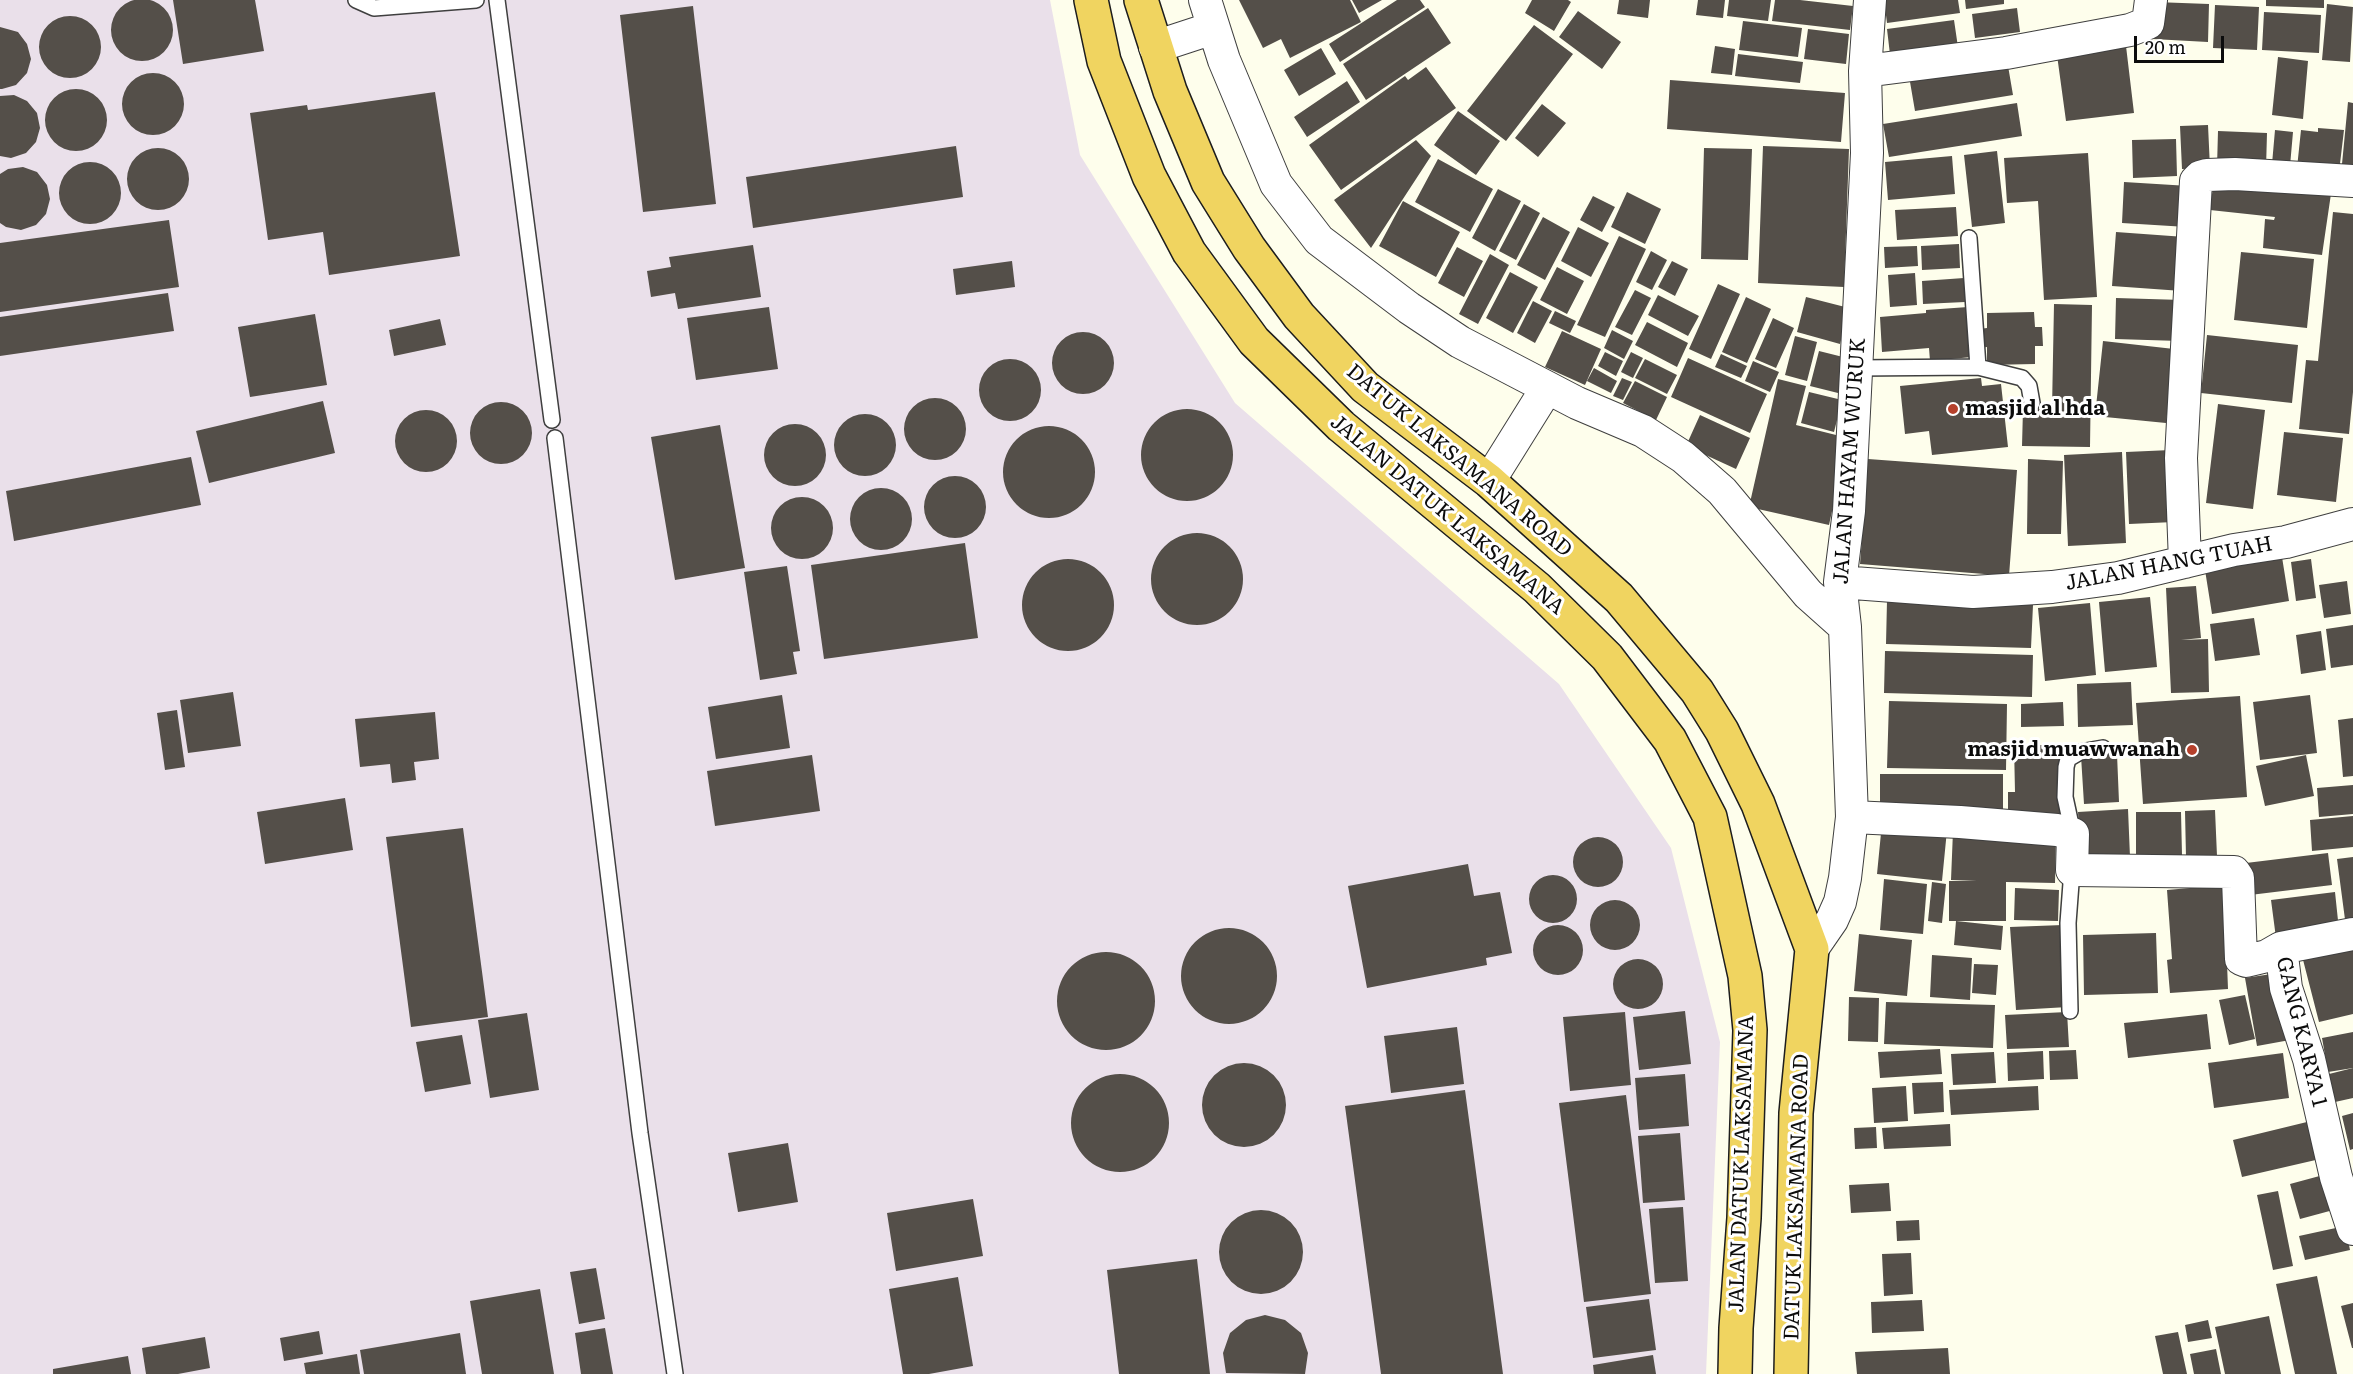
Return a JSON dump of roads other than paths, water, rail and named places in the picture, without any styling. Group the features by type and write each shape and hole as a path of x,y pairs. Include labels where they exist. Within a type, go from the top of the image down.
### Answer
{"highway":[{"name":"JALAN DATUK LAKSAMANA","path":"1091,0 1104,60 1149,176 1189,252 1254,341 1341,426 1538,588 1607,657 1670,741 1710,817 1745,976 1750,1030 1744,1218 1735,1374"},
{"name":"DATUK LAKSAMANA ROAD","path":"1142,0 1170,91 1208,182 1249,248 1299,316 1365,387 1490,481 1619,598 1697,691 1722,731 1758,804 1812,949 1797,1113 1791,1374"}],"street":[{"name":"JALAN HAYAM WURUK","path":"1812,949 1832,920 1840,902 1852,817 1845,627 1840,582 1849,511 1867,153 1865,71 1870,0"},
{"path":"1865,71 2006,53 2130,30 2148,23 2151,0"},
{"path":"1155,47 1209,14 1224,60 1276,183 1319,240 1408,308 1460,342 1548,388 1643,431 1683,457 1722,491 1808,594 1845,627"},
{"path":"2185,562 2181,459 2196,181 2207,175 2235,174 2353,181"},
{"path":"1490,481 1548,388"},
{"name":"JALAN HANG TUAH","path":"1840,582 1973,592 2052,587 2118,578 2234,550 2286,542 2353,524"},
{"path":"1852,817 1960,822 2057,830 2073,834 2072,870"},
{"name":"GANG KARYA 1","path":"2072,870 2234,872 2238,878 2241,959 2246,961 2267,956 2281,948 2286,988 2309,1059 2336,1177 2353,1229"},
{"path":"2281,948 2353,934"}],"lane":[{"path":"356,0 374,8 476,0"},
{"path":"497,0 552,420"},
{"path":"1969,238 1978,367"},
{"path":"1856,368 1978,367 2022,378 2030,386 2032,403"},
{"path":"555,438 640,1133 675,1374"},
{"path":"2073,834 2065,797 2068,759 2080,752 2103,747"},
{"path":"2070,1011 2068,923 2072,870"}],"place":[{"name":"masjid al hda","path":"1953,409"},
{"name":"masjid muawwanah","path":"2192,750"}]}
